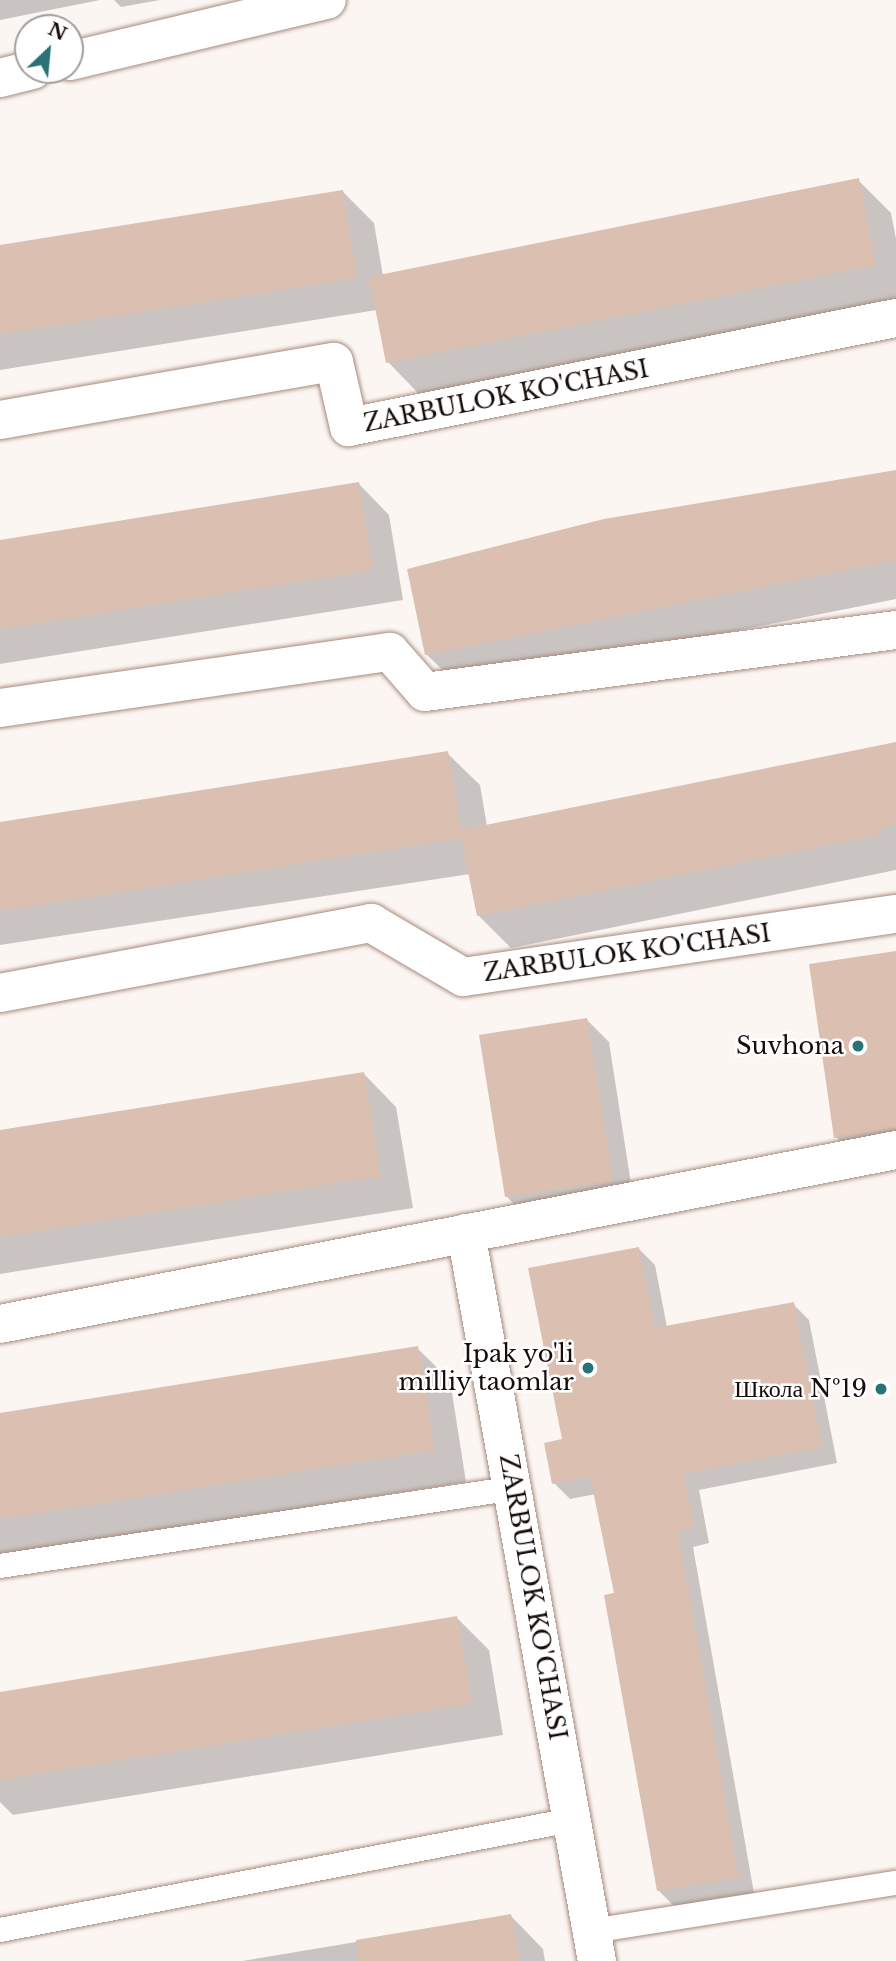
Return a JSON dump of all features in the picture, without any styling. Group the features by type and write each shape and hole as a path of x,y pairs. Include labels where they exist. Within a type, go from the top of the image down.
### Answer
{"street":[{"path":"84,58 327,0"},
{"name":"ZARBULOK KO'CHASI","path":"0,420 334,362 349,427 896,318"},
{"path":"0,708 390,652 425,692 896,630"},
{"name":"ZARBULOK KO'CHASI","path":"0,993 371,923 463,977 896,914"},
{"path":"0,1324 896,1150"},
{"name":"ZARBULOK KO'CHASI","path":"467,1233 515,1488 594,1946"}],"lane":[{"path":"0,1566 515,1488"},
{"path":"0,1930 571,1820"},
{"path":"594,1946 896,1883"}],"building":[{"path":"859,178 876,265 386,363 369,277"},
{"path":"343,190 357,278 0,334 0,245"},
{"path":"896,470 896,560 425,655 407,569 604,519"},
{"path":"359,482 373,570 0,629 0,540"},
{"path":"896,742 896,824 881,827 882,834 477,916 461,838 0,911 0,822 448,751 461,830"},
{"name":"Suvhona","path":"896,951 896,1129 834,1138 809,964"},
{"path":"587,1018 613,1181 505,1197 479,1035"},
{"path":"364,1072 381,1176 0,1237 0,1130"},
{"path":"639,1247 655,1328 794,1302 822,1447 684,1474 694,1528 678,1531 739,1877 657,1891 604,1595 614,1593 590,1476 552,1484 544,1443 562,1439 528,1268"},
{"path":"418,1346 435,1450 0,1519 0,1413"},
{"path":"457,1616 472,1703 0,1780 0,1692"},
{"path":"511,1914 519,1961 357,1961 356,1940"}],"place":[{"name":"Suvhona","path":"858,1046"},
{"name":"Ipak yo'li milliy taomlar","path":"588,1368"},
{"name":"Школа №19","path":"881,1389"}]}
